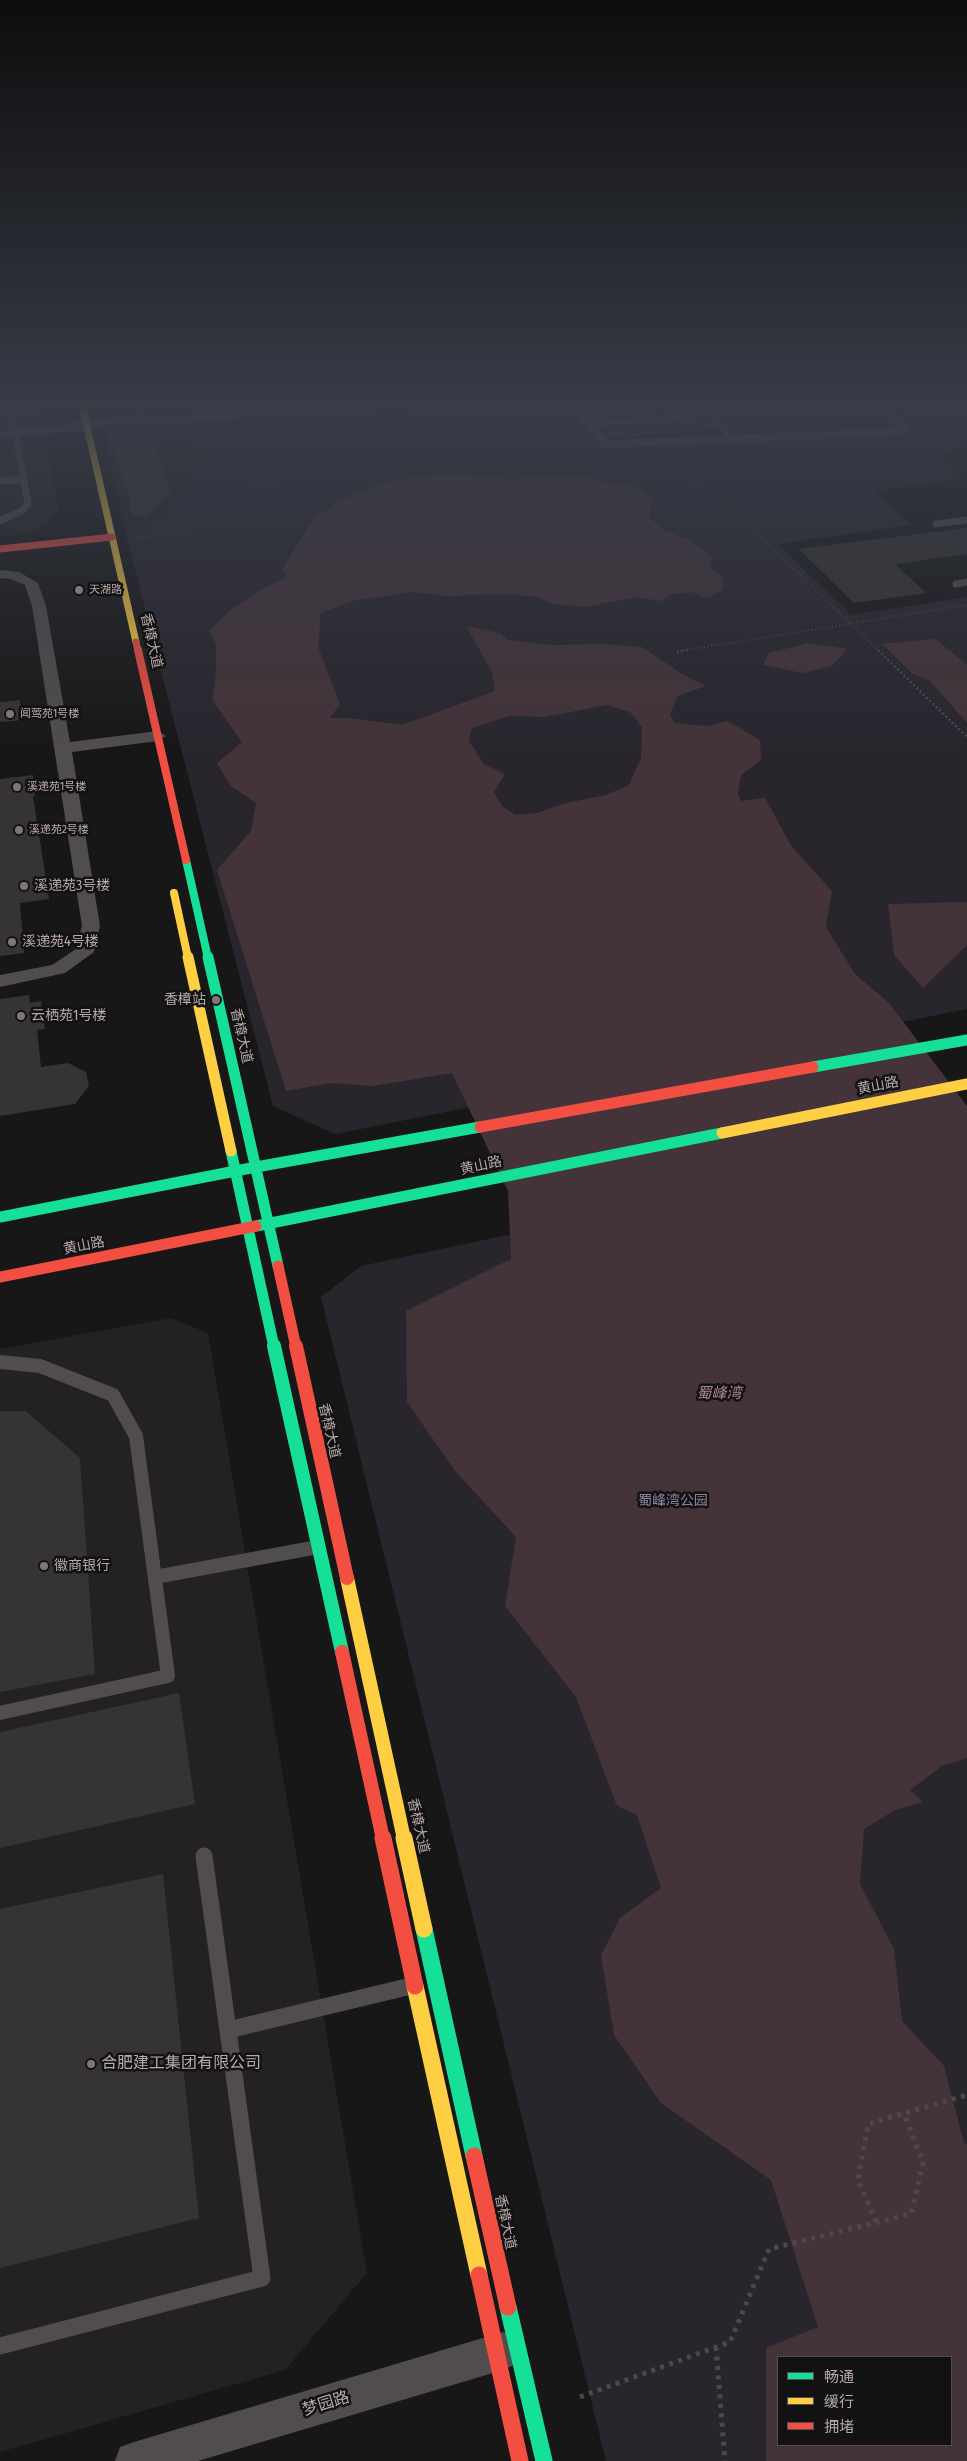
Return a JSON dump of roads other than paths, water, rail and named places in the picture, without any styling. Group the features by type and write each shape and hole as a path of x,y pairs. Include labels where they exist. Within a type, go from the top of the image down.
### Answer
{"street":[{"name":"香樟大道","path":"109,524 256,1168 437,1981 507,2350 520,2461"},
{"path":"0,549 95,539 113,540"},
{"path":"0,574 14,575 31,583 39,606 64,748 91,926 85,952 58,969 0,981"},
{"path":"64,748 158,736"},
{"name":"香樟大道","path":"172,884 415,1985 507,2350 544,2461"},
{"path":"0,1217 468,1129 967,1040"},
{"name":"黄山路","path":"0,1277 247,1230 485,1180 967,1084"},
{"name":"梦园路","path":"134,2461 507,2350"}],"lane":[{"path":"956,584 967,582"},
{"path":"0,1362 40,1366 113,1395 136,1436 168,1676 0,1713"},
{"path":"155,1577 339,1542"},
{"path":"0,2346 262,2278 204,1856"},
{"path":"228,2030 437,1981"}],"water":[{"name":"蜀峰湾","path":"311,524 656,524 663,530 689,540 712,556 710,566 723,578 723,590 707,598 692,592 671,594 661,601 637,597 585,607 553,604 538,597 507,594 447,596 413,592 352,601 321,613 318,647 340,704 330,718 350,718 402,725 495,691 492,672 466,626 500,633 507,640 553,645 602,644 642,647 684,675 706,686 678,696 670,715 675,723 707,726 728,721 760,740 761,760 741,775 738,794 741,801 765,798 792,847 832,891 826,927 855,974 889,1003 967,1106 967,1758 942,1766 910,1790 923,1802 895,1810 864,1829 860,1884 894,1949 902,2021 944,2066 964,2143 967,2145 967,2461 766,2461 766,2348 818,2327 771,2180 661,2103 614,2035 601,1955 620,1918 661,1888 637,1815 617,1806 576,1697 505,1606 516,1537 455,1471 407,1402 406,1311 511,1259 508,1191 452,1073 373,1086 331,1083 286,1091 217,870 251,831 256,803 231,786 217,763 242,742 212,700 216,674 216,644 209,631 233,608 264,588 288,577 281,571","holes":["607,705 630,712 642,727 641,758 629,785 606,795 566,803 537,813 515,815 502,806 494,792 505,774 484,764 469,741 472,728 509,716 545,717"]},
{"path":"936,639 967,665 967,723 929,680 913,674 882,644"},
{"path":"809,643 847,649 832,666 803,673 763,665 769,653"},
{"path":"967,902 967,945 923,988 894,955 888,904"}],"place":[{"name":"天湖路","path":"79,590"},
{"name":"闻莺苑1号楼","path":"10,714"},
{"name":"溪递苑1号楼","path":"17,787"},
{"name":"溪递苑2号楼","path":"19,830"},
{"name":"溪递苑3号楼","path":"24,886"},
{"name":"溪递苑4号楼","path":"12,942"},
{"name":"香樟站","path":"216,1000"},
{"name":"云栖苑1号楼","path":"21,1016"},
{"name":"徽商银行","path":"44,1566"},
{"name":"合肥建工集团有限公司","path":"91,2064"}],"park label":[{"name":"蜀峰湾公园","path":"673,1501"}]}
